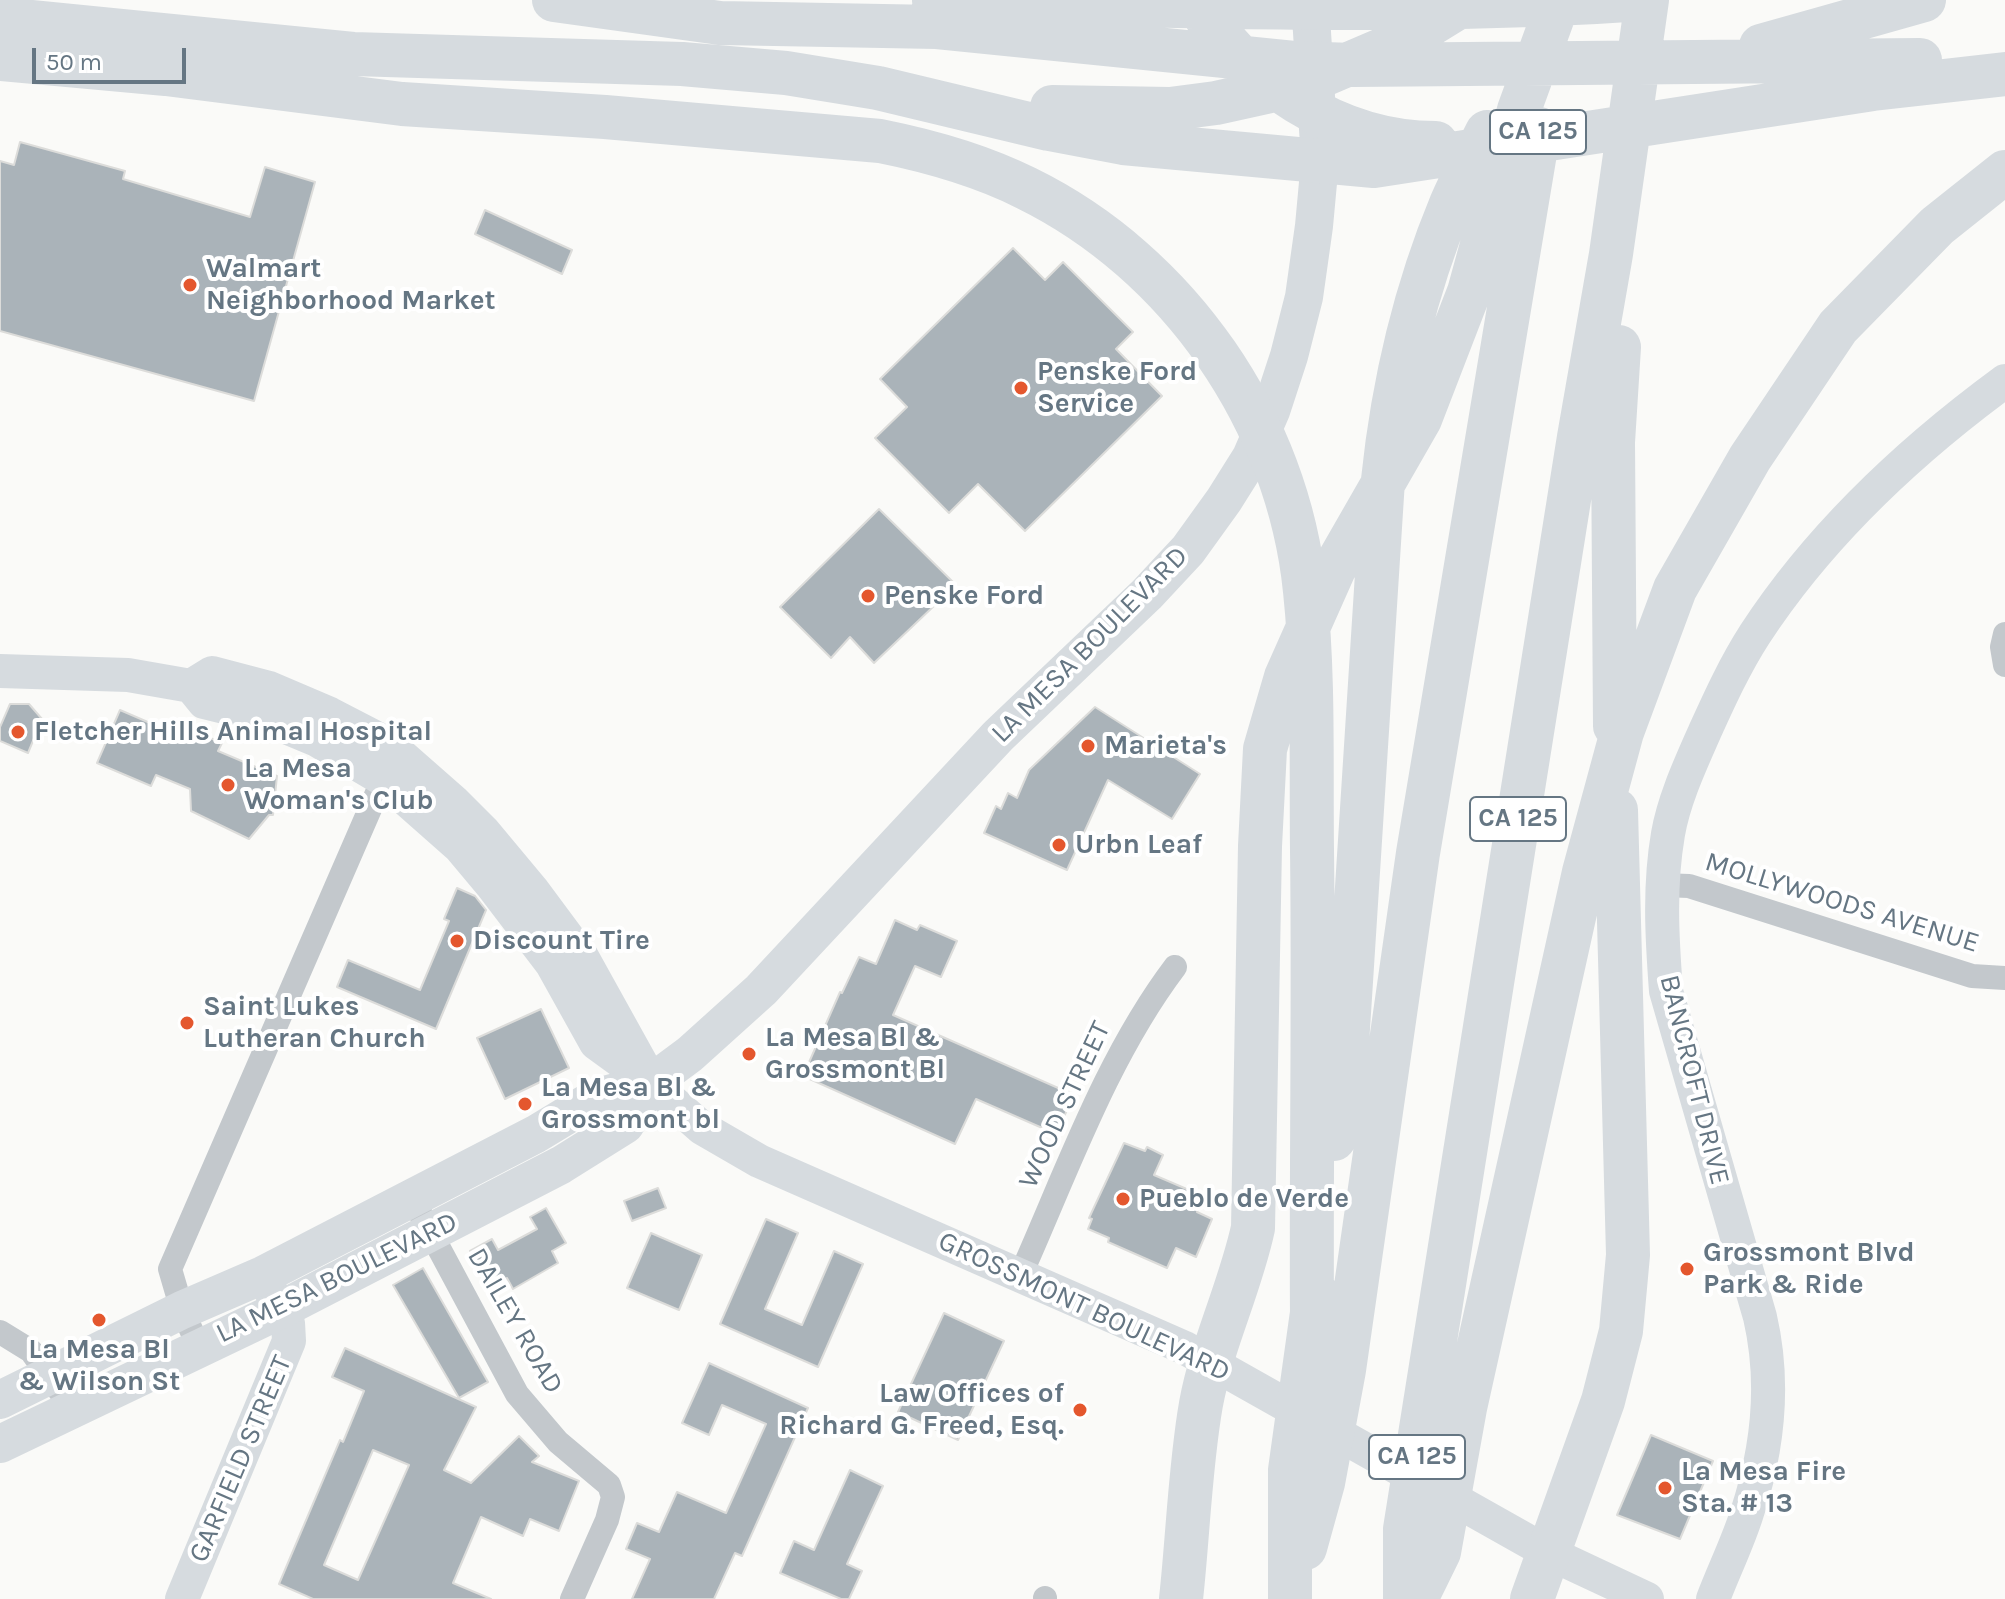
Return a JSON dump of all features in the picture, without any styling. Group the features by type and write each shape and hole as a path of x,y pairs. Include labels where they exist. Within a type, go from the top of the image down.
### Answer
{"highway":[{"path":"554,0 720,23 937,27 1270,60 1353,65 2005,59"},
{"path":"907,0 1456,4 1642,9"},
{"path":"1181,1599 1201,1405 1253,1228 1260,846 1265,749 1286,677 1334,569 1420,419 1469,292 1519,110 1560,0"},
{"name":"CA 125","path":"1290,1599 1307,1476 1344,1370 1418,853 1560,0"},
{"path":"1312,1319 1347,1044 1383,480 1391,410 1405,338 1452,202 1490,126 1522,75 1581,0"},
{"path":"1205,3 1210,25 1257,73 1316,113 1389,139 1472,143 1552,123 1681,74 1870,13 1924,0"},
{"path":"166,74 404,86 1170,109 1216,103 1302,84 1405,40 1456,4"},
{"name":"CA 125","path":"1447,1397 1579,437 1611,254 1642,9"},
{"path":"0,14 22,21 353,54 682,64 786,73 878,88 1049,129 1123,143 1374,166 1873,89 2005,74"},
{"path":"0,59 166,74 402,104 605,117 880,141 922,150 980,168 1026,188 1071,213 1151,275 1187,314 1221,360 1259,426 1288,502 1305,590 1314,956 1312,1319 1307,1476"},
{"path":"1416,1599 1422,1541 1447,1397 1622,732 1675,589 1750,458 1838,327 1937,226 2005,172"},
{"path":"1532,1599 1603,1401 1621,1331 1628,1255 1614,702 1613,442 1622,301 1611,254"},
{"path":"1405,1599 1422,1541"}],"main road":[{"name":"LA MESA BOULEVARD","path":"0,1444 280,1310 561,1165 625,1125 651,1083 690,1054 770,981 998,736 1147,594 1188,550 1251,457 1271,411 1304,297 1320,161 1310,0"},
{"name":"BANCROFT DRIVE","path":"1713,1599 1747,1513 1764,1443 1769,1388 1767,1348 1666,991 1662,885 1669,831 1691,763 1722,694 1754,636 1806,565 1862,505 1937,435 2005,381"},
{"name":"GROSSMONT BOULEVARD","path":"0,671 128,675 191,686 204,702 257,715 317,740 383,779 460,847 552,964 596,1043 651,1083 702,1128 759,1161 1021,1274 1212,1363 1549,1553 1647,1599"},
{"name":"GROSSMONT BOULEVARD","path":"191,686 212,673 269,688 330,714 388,744 483,831 533,891 582,957 651,1083"},
{"name":"LA MESA BOULEVARD","path":"0,1400 182,1310 263,1275 536,1134 597,1097 651,1083"},
{"name":"GARFIELD STREET","path":"182,1599 286,1351 290,1334 263,1275"}],"street":[{"path":"2005,634 2002,647 2005,665"},
{"path":"199,1347 182,1310 170,1269 383,779"},
{"name":"MOLLYWOODS AVENUE","path":"1662,885 1689,886 1972,976 2005,978"},
{"name":"WOOD STREET","path":"1021,1274 1123,1046 1147,1004 1175,967"},
{"name":"DAILEY ROAD","path":"412,1198 517,1394 558,1442 609,1485 613,1497 607,1520 572,1599"},
{"path":"0,1332 31,1351 72,1408"}],"building":[{"name":"Walmart Neighborhood Market","path":"20,142 125,171 123,179 250,217 265,167 315,182 254,401 0,331 0,161 14,165"},
{"path":"485,210 572,250 562,274 475,234"},
{"name":"Penske Ford Service","path":"1013,248 1045,280 1063,262 1133,332 1116,349 1162,396 1025,531 978,484 949,513 875,438 907,407 880,379"},
{"name":"Penske Ford","path":"879,509 956,585 874,663 850,637 831,658 780,607"},
{"name":"Fletcher Hills Animal Hospital","path":"10,704 29,704 42,719 28,753 0,741 0,727"},
{"path":"1095,707 1200,774 1172,819 1108,780 1067,870 984,833 996,806 1001,809 1008,793 1017,798 1029,770"},
{"name":"La Mesa Woman's Club","path":"120,710 187,739 191,739 194,731 222,743 218,751 277,776 273,815 269,815 249,839 191,811 190,789 156,775 151,786 97,763"},
{"name":"Discount Tire","path":"457,888 475,896 486,910 436,1029 337,987 348,960 420,990 449,921 444,919"},
{"path":"895,920 917,930 920,925 957,941 941,977 915,966 893,1015 1074,1095 1056,1134 976,1099 955,1144 803,1076 859,957 876,964"},
{"path":"541,1009 569,1068 505,1099 477,1038"},
{"path":"1124,1143 1145,1151 1147,1147 1163,1155 1154,1175 1203,1196 1197,1212 1212,1219 1196,1257 1176,1248 1167,1268 1108,1242 1109,1238 1088,1229 1092,1219 1089,1218"},
{"path":"658,1188 666,1208 632,1221 624,1201"},
{"path":"546,1208 566,1243 552,1251 558,1263 513,1289 507,1278 490,1288 470,1251 492,1239 498,1250 537,1229 530,1217"},
{"path":"766,1219 798,1233 765,1309 802,1325 834,1251 863,1264 818,1367 720,1324"},
{"path":"651,1233 702,1255 679,1310 627,1288"},
{"path":"423,1268 488,1382 459,1398 393,1285"},
{"path":"944,1313 1004,1341 958,1440 898,1412"},
{"path":"345,1348 476,1407 444,1470 471,1483 519,1436 539,1456 532,1462 579,1481 559,1531 530,1519 523,1536 481,1517 453,1583 491,1599 313,1599 279,1584 364,1391 332,1377","holes":["373,1450 409,1465 358,1580 324,1565"]},
{"path":"709,1363 808,1408 742,1556 735,1553 714,1599 632,1599 650,1559 626,1549 637,1523 659,1532 677,1492 726,1513 766,1424 722,1405 709,1435 682,1423"},
{"name":"La Mesa Fire Sta. # 13","path":"1651,1435 1713,1461 1680,1539 1617,1515"},
{"path":"850,1470 883,1486 847,1564 862,1571 849,1599 841,1599 780,1573 794,1541 814,1550"}],"place":[{"name":"Walmart Neighborhood Market","path":"190,285"},
{"name":"Penske Ford Service","path":"1021,388"},
{"name":"Penske Ford","path":"868,596"},
{"name":"Fletcher Hills Animal Hospital","path":"18,732"},
{"name":"Marieta's","path":"1088,746"},
{"name":"La Mesa Woman's Club","path":"228,785"},
{"name":"Urbn Leaf","path":"1059,845"},
{"name":"Discount Tire","path":"457,941"},
{"name":"Saint Lukes Lutheran Church","path":"187,1023"},
{"name":"La Mesa Bl & Grossmont Bl","path":"749,1054"},
{"name":"La Mesa Bl & Grossmont bl","path":"525,1104"},
{"name":"Pueblo de Verde","path":"1123,1199"},
{"name":"Grossmont Blvd Park & Ride","path":"1687,1269"},
{"name":"La Mesa Bl & Wilson St","path":"99,1320"},
{"name":"Law Offices of Richard G. Freed, Esq.","path":"1080,1410"},
{"name":"La Mesa Fire Sta. # 13","path":"1665,1488"}]}
